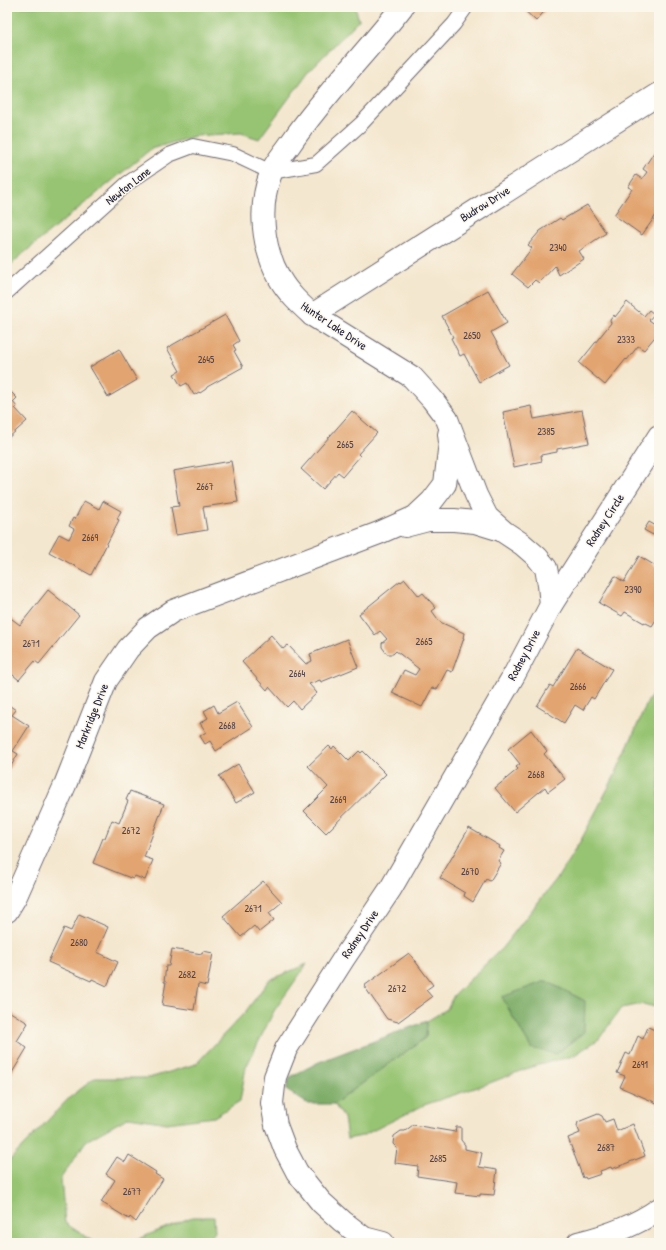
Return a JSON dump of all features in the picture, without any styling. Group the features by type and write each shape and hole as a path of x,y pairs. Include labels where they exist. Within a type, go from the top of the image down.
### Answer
{"street":[{"name":"Hunter Lake Drive","path":"402,7 304,124 271,172 264,202 264,229 269,255 280,279 297,302 312,315 412,377 432,399 447,419 476,495 487,517 504,532 522,544 537,557 546,568 550,585 551,605"},
{"name":"Budrow Drive","path":"312,315 659,94"},
{"name":"Markridge Drive","path":"7,911 16,896 65,785 106,681 128,649 148,628 173,611 379,533 415,517 432,501 445,484 450,442 447,419"},
{"name":"Rodney Circle","path":"551,605 659,436"},
{"name":"Markridge Drive","path":"379,533 428,520 475,522 504,532"},
{"name":"Rodney Drive","path":"370,1241 342,1221 321,1202 297,1172 276,1125 272,1103 275,1077 286,1049 391,888 514,675 551,605"},
{"path":"578,1243 598,1238 625,1228 659,1209"}],"lane":[{"path":"271,172 316,164 362,123 454,24 466,7"},
{"name":"Newton Lane","path":"7,292 128,183 169,155 193,146 233,154 271,172"}],"green space":[{"path":"7,7 355,7 359,20 309,71 259,139 241,133 195,136 151,149 7,268"},
{"path":"659,686 659,1008 643,1004 621,1008 599,1039 573,1056 531,1067 487,1084 424,1105 362,1136 347,1139 344,1118 334,1104 426,1037 427,1021 447,1009 454,995 502,948 558,877 581,840 615,775 648,701","holes":["546,981 585,1001 531,1048 503,997"]},
{"path":"307,964 274,1011 246,1067 240,1101 214,1117 167,1123 129,1117 86,1141 61,1178 65,1223 95,1243 7,1243 7,1163 69,1098 95,1078 149,1078 196,1064 246,1011 269,980"},
{"path":"546,981 585,1001 584,1032 556,1054 531,1048 502,997"},
{"path":"427,1021 426,1037 334,1104 308,1104 286,1090 290,1077 319,1062"},
{"path":"192,1217 214,1217 215,1232 206,1243 115,1243 133,1241"}],"building":[{"path":"521,7 548,7 536,21"},
{"path":"657,148 659,149 659,211 642,235 614,215 632,189 628,187 636,175 642,179 647,172 643,169"},
{"path":"587,205 606,233 579,251 584,259 559,275 555,266 539,283 535,280 528,287 512,274 532,248 528,245 540,231 560,218 562,220"},
{"path":"488,290 507,323 491,332 509,365 479,382 464,354 460,356 451,338 453,337 442,316"},
{"path":"627,302 644,316 649,310 654,314 649,320 659,327 659,332 644,350 638,346 605,385 579,363 611,323 610,320 614,315 615,317"},
{"path":"225,315 239,341 233,345 236,350 234,351 243,367 207,387 200,393 199,392 194,395 187,383 181,386 174,374 180,371 167,348"},
{"path":"119,349 137,380 108,397 90,367"},
{"path":"7,388 17,398 13,402 17,407 15,408 27,421 7,439"},
{"path":"531,406 534,419 582,410 589,443 557,449 557,452 541,455 542,461 514,467 503,412"},
{"path":"352,411 377,433 358,454 360,456 343,476 338,472 323,489 301,469"},
{"path":"231,461 238,502 203,507 207,530 176,535 171,507 179,506 173,471"},
{"path":"84,501 99,509 103,501 121,511 117,519 119,520 91,575 49,552 59,534 69,539 74,529 69,526 73,518 75,519"},
{"path":"649,522 658,527 653,535 644,530"},
{"path":"639,556 659,568 659,596 655,604 659,607 659,615 652,626 625,612 622,616 599,603 615,576 624,582"},
{"path":"405,579 419,596 423,593 436,608 432,611 440,622 464,633 464,638 452,672 447,670 437,689 432,688 422,707 392,693 404,670 415,675 419,669 396,651 393,654 387,654 382,647 382,643 387,639 380,631 375,635 359,614 400,581 401,582"},
{"path":"48,590 79,615 39,664 35,661 19,680 7,670 7,618 8,616 20,625"},
{"path":"271,635 283,649 288,645 306,664 312,661 310,654 347,639 358,667 321,682 320,680 309,684 317,693 300,709 293,701 287,707 269,687 267,690 242,662"},
{"path":"577,648 612,669 594,699 591,697 583,710 575,705 564,723 537,706 550,685 553,687"},
{"path":"237,702 253,727 216,751 210,741 205,744 200,736 206,732 200,723 208,718 204,711 214,705 218,713"},
{"path":"7,704 16,710 12,715 29,726 13,751 18,754 7,773"},
{"path":"531,730 547,751 544,754 565,779 548,792 545,787 515,812 495,788 518,769 516,767 520,764 508,749"},
{"path":"329,746 332,749 334,746 349,761 359,751 361,753 363,751 386,774 326,833 304,811 328,787 308,766"},
{"path":"238,764 255,792 236,803 219,776"},
{"path":"130,791 164,804 144,857 153,860 145,880 135,876 133,879 93,863 112,820 119,823 128,801 126,800"},
{"path":"469,828 500,846 499,848 504,851 498,861 501,863 490,881 486,879 473,902 464,896 465,893 440,878"},
{"path":"263,881 282,902 269,913 274,920 259,932 254,926 241,937 223,916"},
{"path":"79,914 108,927 97,952 118,962 107,986 92,979 91,981 48,962 64,928 71,931"},
{"path":"172,949 202,954 203,951 213,953 207,986 198,984 194,1010 162,1005 166,982 164,982 166,966 169,966"},
{"path":"409,953 433,985 426,990 432,997 398,1022 387,1019 364,986"},
{"path":"7,1010 28,1023 17,1041 27,1048 7,1081"},
{"path":"648,1027 659,1032 659,1104 620,1087 625,1076 617,1073 626,1053 630,1055 638,1036 643,1039"},
{"path":"598,1114 602,1116 605,1122 613,1119 617,1131 633,1124 645,1156 612,1169 611,1167 600,1171 601,1174 586,1179 585,1177 583,1178 568,1138 580,1133 577,1126 578,1122"},
{"path":"413,1125 455,1132 456,1127 461,1127 461,1140 465,1145 465,1149 482,1153 479,1167 497,1170 494,1195 480,1194 480,1196 455,1193 457,1182 417,1176 418,1166 395,1163 397,1148 393,1144 394,1136"},
{"path":"129,1155 156,1172 155,1174 163,1179 136,1222 130,1217 129,1219 101,1202 115,1180 106,1174 117,1157 125,1162"}]}
